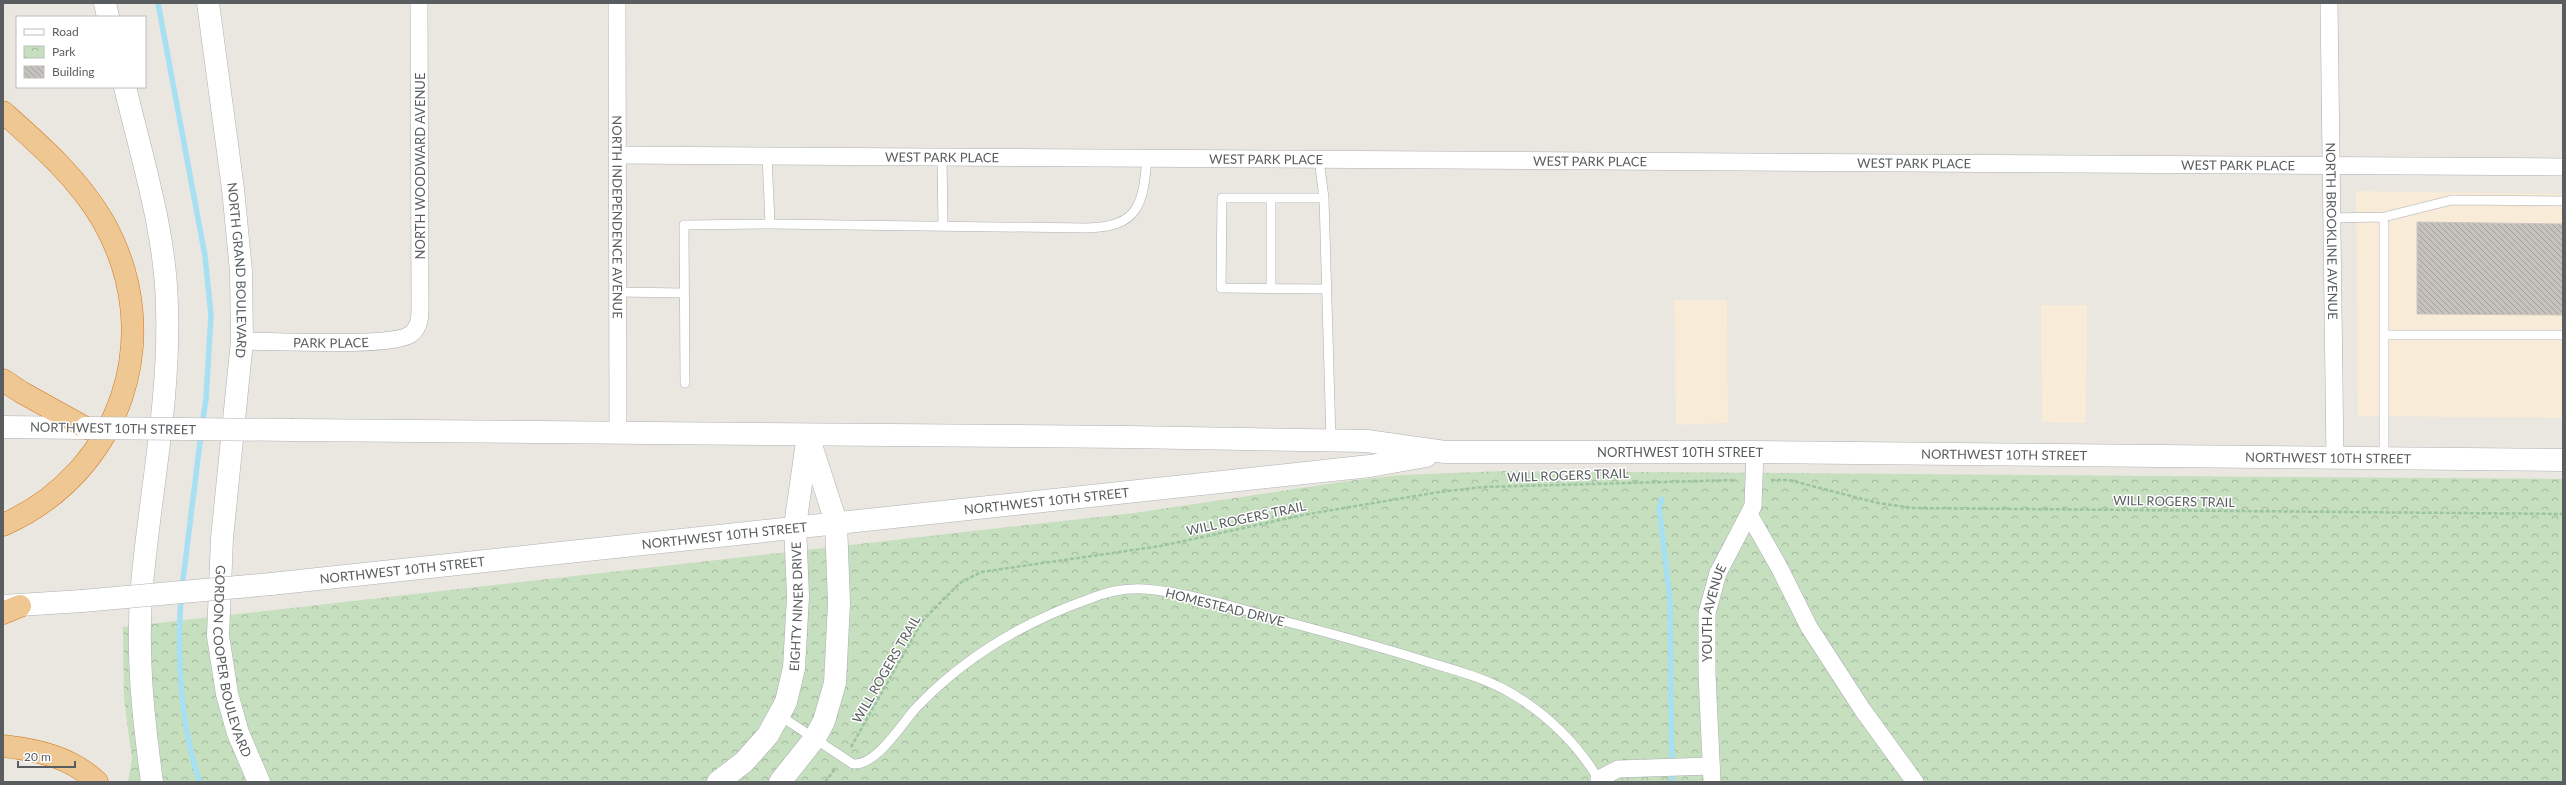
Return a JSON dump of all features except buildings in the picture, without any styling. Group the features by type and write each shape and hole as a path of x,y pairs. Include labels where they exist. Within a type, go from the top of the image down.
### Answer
{"highway":[{"path":"3,112 61,166 78,185 102,220 124,269 130,296 133,349 130,372 121,403 94,454 73,478 53,495 31,511 3,525"},
{"path":"3,380 20,392 50,419 86,428"},
{"path":"3,746 32,749 64,759 97,782"}],"main road":[{"path":"105,3 108,16"},
{"name":"NORTH GRAND BOULEVARD","path":"208,3 233,189 241,271 242,341 222,538"},
{"path":"124,88 164,262 168,308 166,368 142,586 140,683 152,782"},
{"name":"NORTHWEST 10TH STREET","path":"3,427 50,419"},
{"name":"NORTHWEST 10TH STREET","path":"86,428 1331,440 1367,441 1445,452 1755,452 2335,459 2563,460"},
{"path":"780,782 816,738 824,722 835,683 839,603 836,522 808,435"},
{"name":"EIGHTY NINER DRIVE","path":"718,782 744,762 768,734 786,702 794,668 798,596 795,526 808,435"},
{"name":"NORTHWEST 10TH STREET","path":"9,608 271,584 795,526 1370,466 1445,452"},
{"name":"GORDON COOPER BOULEVARD","path":"222,538 218,636 227,694 238,733 259,782"}],"street":[{"name":"NORTH WOODWARD AVENUE","path":"416,328 420,303 419,3"},
{"name":"NORTH INDEPENDENCE AVENUE","path":"617,3 618,432"},
{"name":"NORTH BROOKLINE AVENUE","path":"2329,3 2335,459"},
{"name":"WEST PARK PLACE","path":"617,155 2563,167"},
{"name":"PARK PLACE","path":"242,341 387,342 411,334 416,328"},
{"name":"YOUTH AVENUE","path":"1712,774 1706,636 1707,614 1718,573 1750,516 1755,496 1755,452"},
{"path":"1750,516 1779,567 1809,627 1862,709 1915,782"},
{"path":"1599,781 1613,770 1643,768 1690,766 1712,774"}],"lane":[{"path":"767,156 770,224"},
{"path":"942,157 943,226"},
{"path":"685,383 684,224 1086,228 1116,226 1139,205 1145,187 1148,158"},
{"path":"1319,160 1324,198 1331,440"},
{"path":"1324,198 1222,198 1221,288 1326,289"},
{"path":"1271,199 1271,288"},
{"path":"2331,218 2384,217 2452,200 2563,201"},
{"path":"2384,217 2384,459"},
{"path":"618,292 684,293"},
{"path":"2384,335 2563,335"},
{"name":"HOMESTEAD DRIVE","path":"779,715 816,738 853,764 865,763 882,748 937,687 991,646 1035,620 1084,600 1106,593 1141,589 1187,595 1379,646 1490,683 1526,702 1551,722 1578,750 1599,781"}],"path":[{"name":"WILL ROGERS TRAIL","path":"858,738 923,620 960,583 981,572 1161,546 1303,515 1439,492 1483,487 1726,480"},
{"name":"WILL ROGERS TRAIL","path":"1789,480 1878,503 1913,508 2563,514"}],"shaded area":[{"path":"2356,191 2563,194 2563,418 2358,416"},
{"path":"1674,300 1727,300 1728,423 1676,425"},
{"path":"2041,305 2087,305 2086,423 2042,422"}],"green space":[{"path":"1505,471 2563,479 2563,782 128,782 132,759 124,699 123,627 1134,513 1355,480 1402,475"}],"waterway":[{"path":"158,3 205,256 211,315 206,399 202,426"},
{"path":"182,588 201,434"},
{"path":"1662,499 1659,508 1670,599 1672,782"},
{"path":"181,597 179,642 184,714 193,760 200,782"}]}
